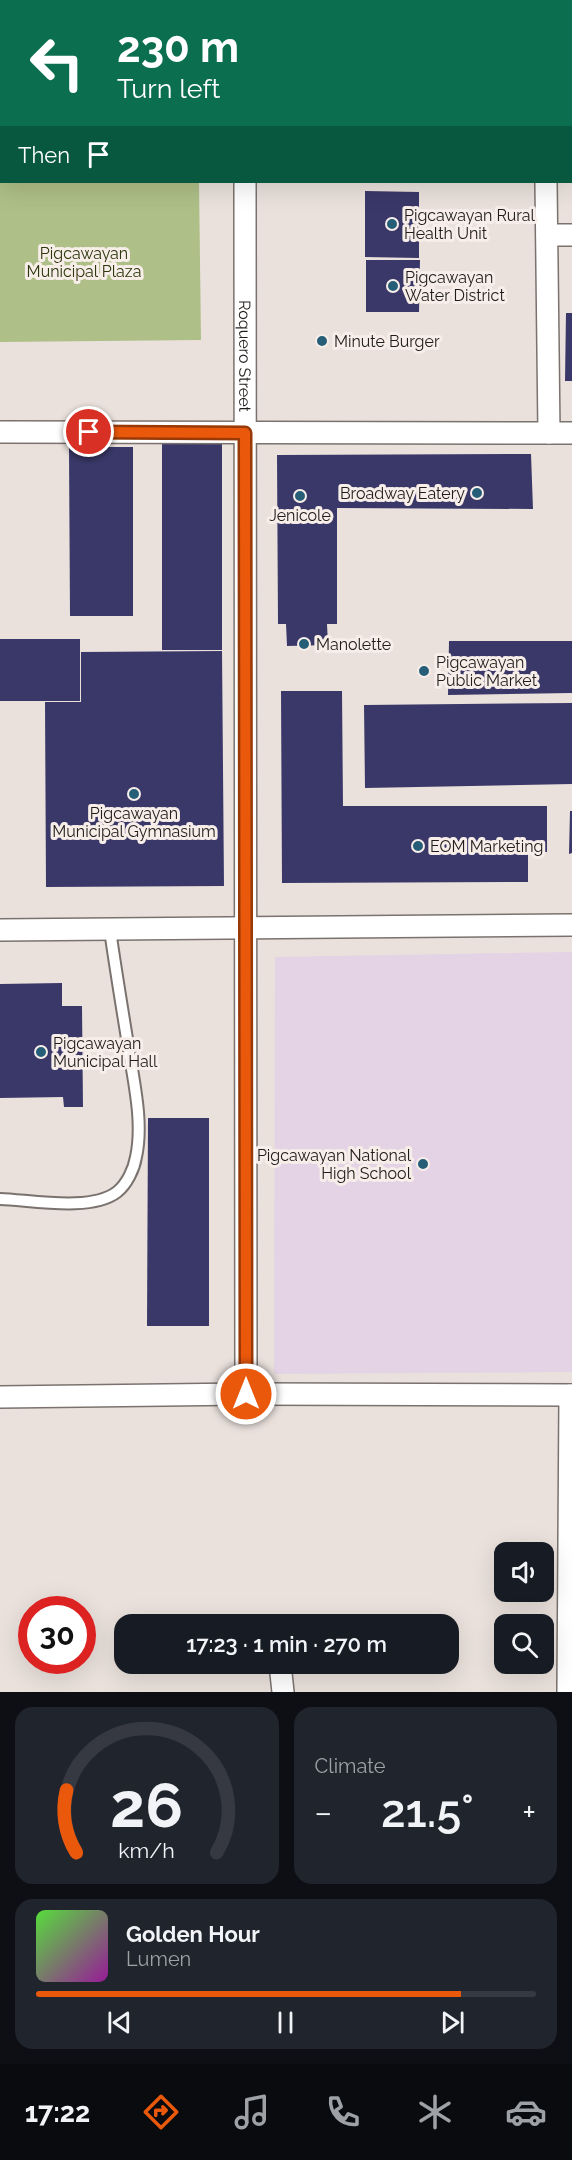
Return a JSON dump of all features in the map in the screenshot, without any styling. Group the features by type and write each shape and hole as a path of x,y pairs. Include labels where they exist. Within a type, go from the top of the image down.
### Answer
{"street":[{"name":"Roquero Street","path":"245,183 246,1394"},
{"path":"546,183 549,433"},
{"path":"547,235 572,235"},
{"path":"0,432 572,433"},
{"path":"0,930 572,924"},
{"path":"0,1397 246,1394 571,1395 568,1692"},
{"path":"281,1674 283,1692"}],"lane":[{"path":"0,1199 73,1203 98,1201 117,1192 129,1177 137,1156 136,1095 110,930"}],"shaded area":[{"name":"Pigcawayan National High School","path":"572,952 572,1372 274,1374 275,957"}],"green space":[{"name":"Pigcawayan Municipal Plaza","path":"0,183 199,183 201,340 0,342"}],"building":[{"name":"Pigcawayan Rural Health Unit","path":"365,191 419,192 419,258 365,257"},
{"name":"Pigcawayan Water District","path":"366,260 420,260 419,312 366,312"},
{"path":"566,313 572,313 572,381 565,381"},
{"path":"162,444 222,444 222,650 162,650"},
{"path":"69,447 133,447 133,616 70,616"},
{"path":"531,454 533,509 337,508 337,624 327,624 328,645 287,646 286,624 278,624 277,455"},
{"path":"0,639 80,639 80,701 0,701"},
{"path":"449,641 572,641 572,693 448,695"},
{"name":"Pigcawayan Municipal Gymnasium","path":"222,651 224,886 46,887 45,702 81,702 81,652"},
{"path":"281,691 342,691 343,806 547,806 547,852 528,852 528,882 282,883"},
{"path":"572,703 572,784 365,788 364,705"},
{"path":"570,811 572,811 572,853 569,854"},
{"name":"Pigcawayan Municipal Hall","path":"62,983 62,1006 82,1006 83,1107 64,1107 63,1097 0,1098 0,984"},
{"path":"148,1118 209,1118 209,1326 147,1326"}],"place":[{"name":"Pigcawayan Rural Health Unit","path":"392,224"},
{"name":"Pigcawayan Water District","path":"393,286"},
{"name":"Minute Burger","path":"322,341"},
{"name":"Broadway Eatery","path":"477,493"},
{"name":"Jenicole","path":"300,496"},
{"name":"Manolette","path":"304,644"},
{"name":"Pigcawayan Public Market","path":"424,671"},
{"name":"Pigcawayan Municipal Gymnasium","path":"134,794"},
{"name":"EOM Marketing","path":"418,846"},
{"name":"Pigcawayan Municipal Hall","path":"41,1052"},
{"name":"Pigcawayan National High School","path":"423,1164"}],"route":[{"path":"89,432 245,433 246,1394"}]}
